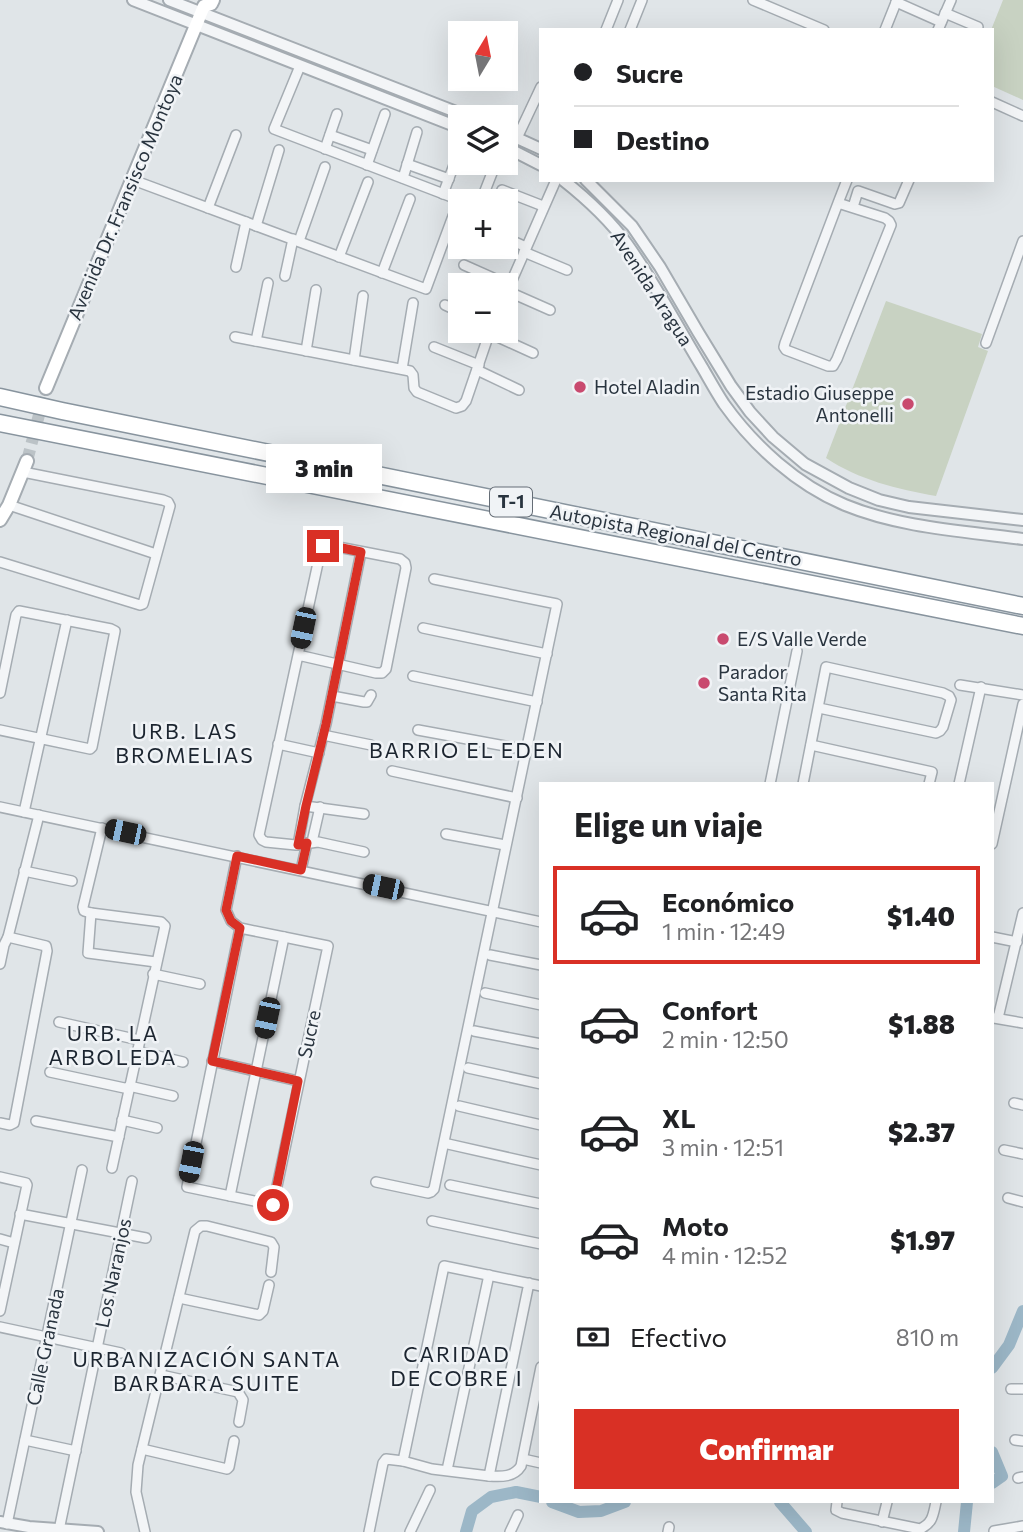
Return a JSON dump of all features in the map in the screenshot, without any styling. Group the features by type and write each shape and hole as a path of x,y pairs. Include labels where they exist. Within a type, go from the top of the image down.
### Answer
{"highway":[{"name":"Autopista Regional del Centro","path":"0,397 1023,606"},
{"name":"Autopista Regional del Centro","path":"0,423 1023,626"}],"main road":[{"name":"Avenida Dr. Fransisco Montoya","path":"46,388 203,9"},
{"path":"0,520 25,467"}],"street":[{"path":"133,0 203,9 300,66 448,123"},
{"path":"169,0 203,9 448,109"},
{"path":"607,28 618,0"},
{"path":"631,28 642,0"},
{"path":"753,0 770,4 820,28"},
{"path":"942,22 951,0"},
{"path":"885,28 896,1 942,22 978,27"},
{"path":"300,66 274,129 448,196"},
{"path":"518,125 539,90"},
{"path":"994,103 1023,116"},
{"path":"325,149 337,114"},
{"path":"367,165 385,114"},
{"path":"403,178 417,132"},
{"path":"208,208 236,135"},
{"path":"330,135 372,150"},
{"path":"518,139 539,148"},
{"path":"236,267 279,150"},
{"path":"518,153 539,164"},
{"path":"407,164 449,179"},
{"path":"285,276 325,167"},
{"path":"443,194 450,175"},
{"path":"133,180 426,289 448,230"},
{"path":"339,257 368,182"},
{"path":"515,273 555,182"},
{"name":"Avenida Aragua","path":"565,182 589,201 626,244 723,404 746,432 789,472 827,496 874,515 902,523 1023,539"},
{"name":"Avenida Aragua","path":"588,182 632,226 660,267 731,386 750,412 772,437 805,464 849,488 879,500 909,507 1023,520"},
{"path":"838,203 886,218 891,225 837,359 833,366 828,366 784,347 838,203 846,183 858,191 895,204 902,199 908,182"},
{"path":"853,207 858,191"},
{"path":"518,196 543,206"},
{"path":"382,273 410,199"},
{"path":"986,343 1023,241"},
{"path":"518,246 567,270"},
{"path":"464,265 478,273"},
{"path":"256,341 268,283"},
{"path":"306,351 316,290"},
{"path":"518,295 550,310"},
{"path":"354,360 363,296"},
{"path":"402,369 413,303"},
{"path":"985,312 996,316"},
{"path":"235,337 410,371 417,392 456,408 466,401 486,343"},
{"path":"512,343 533,353"},
{"path":"434,347 519,390"},
{"path":"0,562 140,605 144,601 170,506 169,502 25,467"},
{"path":"9,505 156,554"},
{"path":"298,655 382,673 386,669 405,563 400,559 328,545 321,549 278,744 259,836 266,842 305,843 364,852"},
{"path":"301,870 306,806 332,696 361,552"},
{"path":"376,1182 428,1193 434,1189 557,604 434,579"},
{"path":"0,693 19,611 115,631 92,747 87,750 0,730"},
{"path":"24,812 66,620"},
{"path":"423,628 547,654"},
{"path":"770,782 797,652"},
{"path":"803,782 826,667 943,692 951,700 943,727 936,733 819,708"},
{"path":"413,676 537,702"},
{"path":"960,685 1023,695"},
{"path":"960,782 981,687"},
{"path":"332,696 367,702 371,695"},
{"path":"994,835 1023,704"},
{"path":"418,730 527,750"},
{"path":"323,735 371,745"},
{"path":"278,744 319,753"},
{"path":"811,745 932,772 930,782"},
{"path":"392,771 517,798"},
{"path":"306,806 364,814"},
{"path":"0,807 539,922"},
{"path":"305,843 320,807"},
{"path":"0,964 39,815"},
{"path":"102,828 84,911 161,922 165,926 112,1168"},
{"path":"446,834 505,845"},
{"path":"237,856 226,910 231,921 240,928 284,937 230,1196 187,1187 240,928"},
{"path":"24,871 72,881"},
{"path":"1023,913 995,1018 1023,1023"},
{"path":"91,914 88,953 156,962"},
{"path":"0,1123 13,1123 47,951 46,946 8,937"},
{"name":"Sucre","path":"230,1196 273,1205 328,946 284,937"},
{"path":"994,937 1017,942"},
{"path":"490,955 539,965"},
{"path":"153,974 200,984"},
{"path":"485,993 539,1005"},
{"path":"59,1022 139,1040"},
{"path":"474,1031 539,1044"},
{"path":"137,1051 184,1062"},
{"path":"212,1061 298,1081"},
{"path":"468,1068 539,1084"},
{"path":"50,1072 173,1096"},
{"path":"459,1106 539,1125"},
{"path":"122,1120 157,1128"},
{"path":"36,1121 119,1137"},
{"path":"448,1144 539,1165"},
{"path":"1004,1150 1023,1154"},
{"name":"Calle Granada","path":"4,1523 25,1440 82,1170"},
{"path":"0,1177 27,1185 1,1306"},
{"name":"Los Naranjos","path":"59,1530 132,1181"},
{"path":"450,1185 539,1204"},
{"path":"1008,1198 1023,1202"},
{"path":"20,1214 146,1238"},
{"path":"432,1221 539,1244"},
{"path":"145,1532 136,1492 138,1465 195,1231 201,1226 207,1226 271,1241 274,1247 271,1272"},
{"path":"0,1239 14,1243"},
{"path":"403,1461 444,1266 539,1286"},
{"path":"447,1470 489,1275"},
{"path":"489,1476 528,1283"},
{"path":"179,1298 259,1315 263,1311 269,1285"},
{"path":"0,1327 121,1353"},
{"path":"161,1375 238,1392 243,1400 239,1422"},
{"path":"369,1532 386,1459 432,1469 489,1476 503,1476 519,1469 536,1417 539,1388"},
{"path":"1011,1389 1023,1390"},
{"path":"25,1440 76,1451"},
{"path":"142,1449 227,1469 234,1441"},
{"path":"523,1459 539,1462"},
{"path":"410,1532 430,1490"},
{"path":"837,1503 836,1510 842,1513 920,1529 928,1525 936,1503"},
{"path":"882,1522 887,1503"},
{"path":"510,1532 518,1515"},
{"path":"4,1523 98,1532"},
{"path":"994,1531 1023,1525"}],"green space":[{"path":"1003,0 1023,0 1023,100 994,87 994,28 992,28"},
{"name":"Estadio Giuseppe Antonelli","path":"886,301 982,334 978,347 988,351 936,496 879,483 826,458"}],"waterway":[{"path":"994,1365 1009,1345 1023,1311"},
{"path":"994,1457 1002,1476 994,1482"},
{"path":"466,1532 472,1511 491,1497 516,1492 539,1497"},
{"path":"555,1503 579,1512 601,1511 622,1503"},
{"path":"781,1503 806,1532"},
{"path":"964,1532 967,1503"}],"tunnel":[{"path":"27,461 46,388"}],"place":[{"name":"Hotel Aladin","path":"580,387"},
{"name":"Estadio Giuseppe Antonelli","path":"908,404"},
{"name":"E/S Valle Verde","path":"723,639"},
{"name":"Parador Santa Rita","path":"704,683"}],"district":[{"name":"URB. LAS BROMELIAS","path":"185,744"},
{"name":"BARRIO EL EDEN","path":"467,751"},
{"name":"URB. LA ARBOLEDA","path":"113,1046"},
{"name":"CARIDAD DE COBRE I","path":"457,1367"},
{"name":"URBANIZACIÓN SANTA BARBARA SUITE","path":"207,1372"}],"route":[{"path":"273,1205 298,1081 212,1061 240,928 231,921 226,910 237,856 301,870 307,843 298,845 361,552 323,546"}]}
